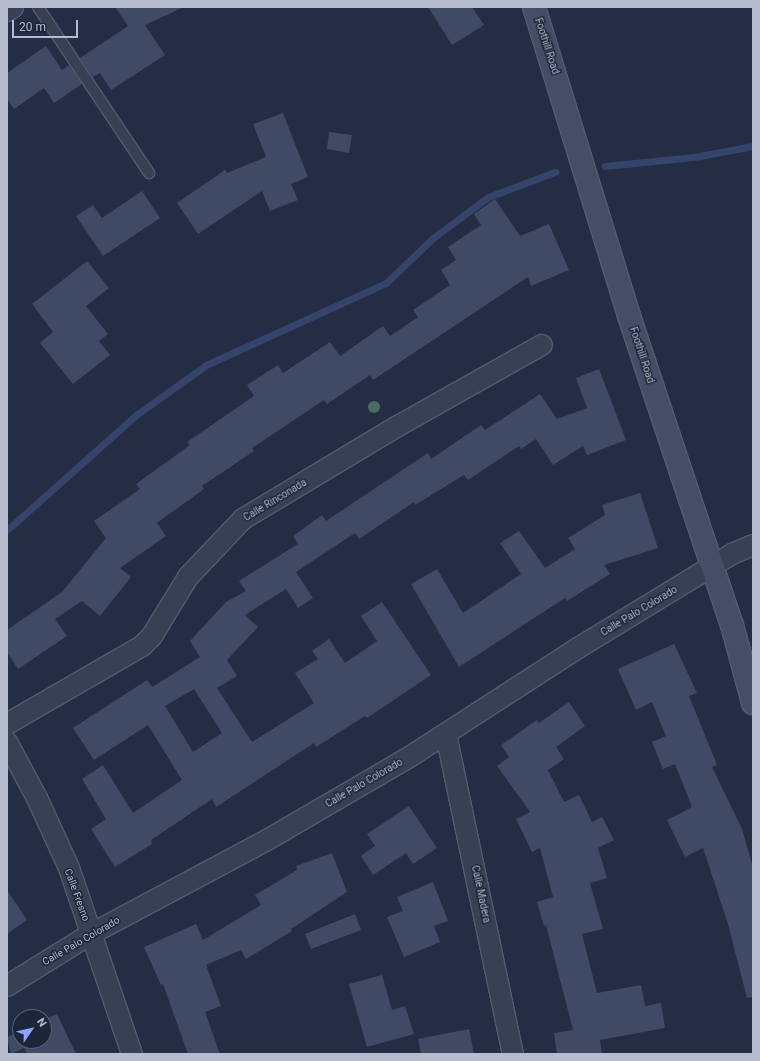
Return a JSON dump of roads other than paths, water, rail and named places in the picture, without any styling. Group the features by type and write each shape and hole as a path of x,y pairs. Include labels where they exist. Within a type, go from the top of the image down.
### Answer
{"main road":[{"name":"Foothill Road","path":"534,7 629,316 713,566 753,703"}],"street":[{"path":"7,10 12,7"},
{"name":"Calle Rinconada","path":"7,724 142,646 152,636 188,577 242,519 398,426 542,345"},
{"name":"Calle Palo Colorado","path":"7,986 91,934 267,840 446,734 578,648 713,566 753,545"},
{"name":"Calle Madera","path":"446,734 513,1054"},
{"name":"Calle Fresno","path":"7,742 37,798 68,868 132,1054"}],"lane":[{"path":"38,7 149,173"}],"waterway":[{"path":"605,166 694,157 753,146"},
{"path":"7,530 136,415 206,365 386,283 433,238 488,197 555,172"}]}
